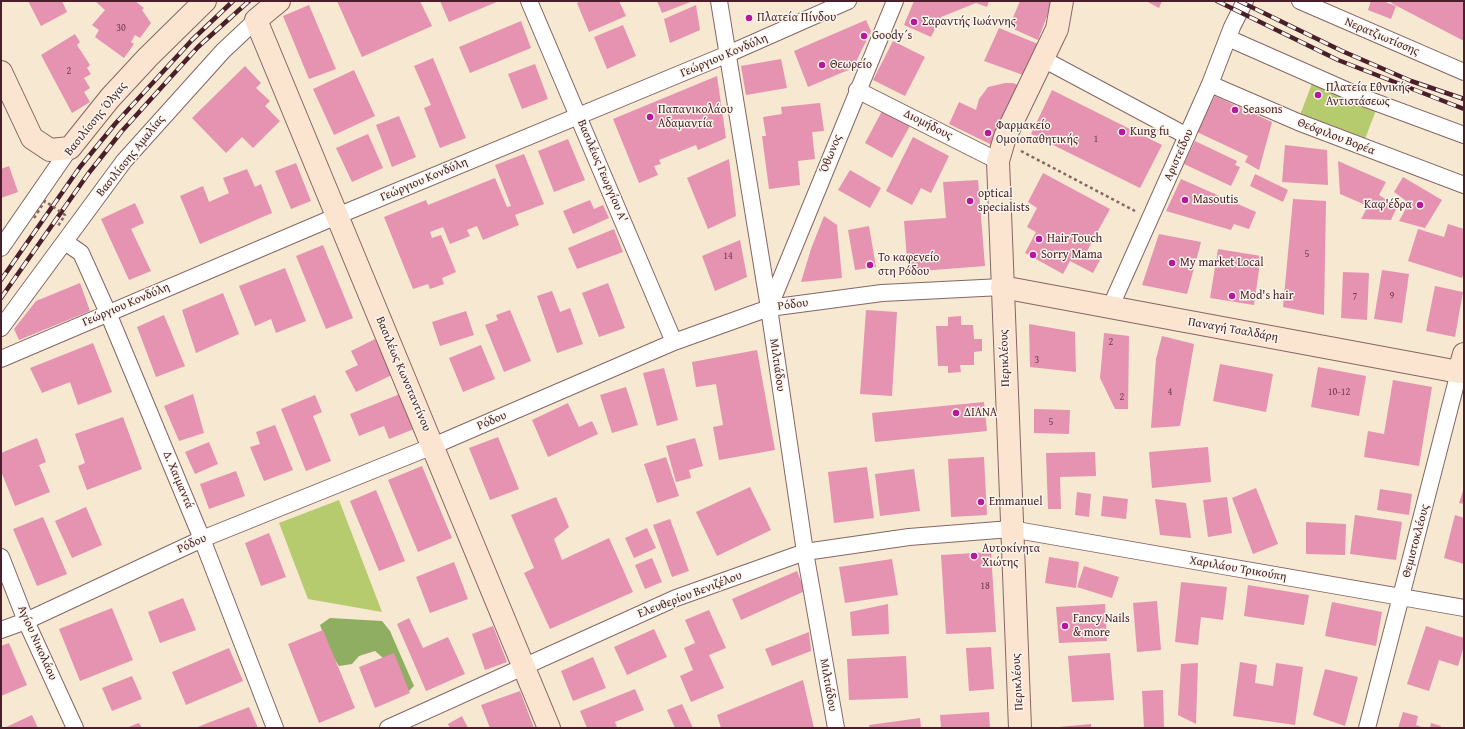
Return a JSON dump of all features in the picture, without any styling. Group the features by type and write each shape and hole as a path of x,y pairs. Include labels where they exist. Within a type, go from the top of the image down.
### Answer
{"main road":[{"name":"Βασιλίσσης Όλγας","path":"70,148 110,98 148,57 205,1"},
{"name":"Βασιλίσσης Αμαλίας","path":"256,20 280,1"},
{"name":"Περικλέους","path":"1020,728 1011,529 998,161 1005,137 1057,29 1062,1"},
{"name":"Βασιλέως Κωνσταντίνου","path":"256,20 549,728"},
{"path":"1,72 32,138 50,150 70,148"},
{"name":"Παναγή Τσαλδάρη","path":"1002,287 1110,308 1462,366"}],"street":[{"name":"Βασιλέως Γεωργίου Α'","path":"529,1 674,342"},
{"name":"Μιλτιάδου","path":"719,1 769,308 805,552 836,728"},
{"name":"Γεώργιου Κονδύλη","path":"1,359 337,216 728,54 830,5 848,1"},
{"name":"Όθωνος","path":"769,308 857,90 895,1"},
{"name":"Αριστείδου","path":"1110,308 1210,84 1228,38 1245,1"},
{"name":"Νερατζιωτίσσης","path":"1300,1 1464,72"},
{"name":"Βασιλίσσης Αμαλίας","path":"1,328 124,161 223,51 256,20"},
{"path":"1228,38 1364,98 1464,135"},
{"path":"1043,59 1187,136"},
{"name":"Θεόφιλου Βορέα","path":"1210,84 1298,122 1464,185"},
{"name":"Διομήδους","path":"857,90 998,161"},
{"name":"Βασιλίσσης Όλγας","path":"1,248 70,148"},
{"name":"Δ. Χαιμαντά","path":"65,242 81,253 108,313 202,539 275,728"},
{"name":"Ρόδου","path":"1,630 26,621 202,539 433,446 674,342 769,308 882,293 1002,287"},
{"name":"Θεμιστοκλέους","path":"1367,728 1462,366"},
{"name":"Ελευθερίου Βενιζέλου","path":"388,728 524,668 676,598 805,552 909,537 1011,529"},
{"name":"Χαριλάου Τρικούπη","path":"1011,529 1464,608"},
{"name":"Αγίου Νικολάου","path":"1,557 26,621 75,728"}],"path":[{"path":"1020,151 1150,218"},
{"path":"34,218 45,201 65,215 58,226"}],"green space":[{"path":"1313,81 1378,105 1365,139 1300,115"},
{"path":"339,500 382,612 308,599 279,523"},
{"path":"330,618 382,621 390,631 414,686 406,694 383,658 375,651 359,656 352,664 339,666 329,650 320,625"}],"building":[{"path":"28,1 62,1 67,12 41,26"},
{"path":"95,1 135,1 144,8 142,10 151,23 140,38 135,35 131,42 134,44 124,58 95,37 99,30 92,25 105,10"},
{"path":"337,1 420,1 432,26 362,57"},
{"path":"440,1 499,1 449,22"},
{"path":"581,1 619,1 626,16 589,32 577,3"},
{"path":"657,1 693,1 662,13"},
{"path":"914,1 989,1 987,7 976,3 941,17 931,37 904,25"},
{"path":"1020,1 1048,1 1052,3 1038,40 1009,27"},
{"path":"1146,1 1162,1 1159,8"},
{"path":"1371,1 1383,1 1396,6 1391,19 1368,10"},
{"path":"1392,1 1461,1 1464,4 1464,41 1391,3"},
{"path":"309,5 336,69 309,79 283,16"},
{"path":"696,5 700,30 670,43 664,19"},
{"path":"866,20 871,31 853,68 808,87 794,51"},
{"path":"521,21 531,48 470,73 459,47"},
{"path":"623,25 636,56 607,69 594,37"},
{"path":"999,28 1038,44 1023,75 984,61"},
{"path":"75,34 80,42 77,45 90,65 87,68 91,74 84,78 90,88 84,92 90,102 72,113 41,55"},
{"path":"893,41 925,57 905,96 873,80"},
{"path":"433,58 466,138 440,148 424,108 431,105 414,66"},
{"path":"781,59 787,88 746,95 741,66"},
{"path":"535,64 548,99 522,109 508,74"},
{"path":"245,66 261,83 256,88 270,101 265,106 280,121 253,148 242,137 226,153 192,118"},
{"path":"354,70 375,116 334,135 313,89"},
{"path":"717,76 726,138 698,150 696,145 659,160 661,164 654,166 658,175 639,183 613,119"},
{"path":"1005,83 1013,83 1020,86 992,145 949,124 959,102 976,110 979,99 988,87"},
{"path":"1052,90 1162,145 1140,188 1031,134"},
{"path":"1215,96 1272,122 1259,170 1245,162 1248,156 1197,132"},
{"path":"820,103 824,131 812,132 815,159 798,161 800,185 769,189 762,136 766,136 763,117 782,114 781,107"},
{"path":"882,111 910,126 892,158 865,143"},
{"path":"399,116 416,157 392,167 376,125"},
{"path":"368,134 383,168 352,182 336,148"},
{"path":"913,137 949,156 931,193 921,188 912,205 886,191"},
{"path":"568,139 585,180 554,192 538,151"},
{"path":"1195,141 1237,161 1235,165 1240,167 1231,186 1184,164"},
{"path":"1285,145 1327,150 1328,185 1282,182"},
{"path":"524,154 544,204 515,215 519,225 483,240 477,226 467,230 470,236 450,244 443,227 430,232 432,238 441,235 456,272 442,278 444,284 430,289 428,284 413,289 384,217 426,200 428,205 495,178 507,207 511,206 495,165"},
{"path":"729,159 736,216 708,229 687,178"},
{"path":"1338,161 1386,182 1379,195 1397,207 1391,220 1361,219 1368,206 1340,194"},
{"path":"296,163 311,201 291,209 275,171"},
{"path":"9,166 18,192 1,198 1,169"},
{"path":"247,169 255,187 261,184 272,213 200,244 180,196 203,186 209,202 229,193 223,178"},
{"path":"850,170 881,188 870,208 838,190"},
{"path":"1043,173 1110,209 1087,251 1101,258 1093,273 1070,261 1063,274 1025,253 1036,232 1027,227 1037,208 1028,202"},
{"path":"1255,174 1288,190 1283,202 1250,186"},
{"path":"1403,177 1442,200 1425,228 1399,221 1409,203 1394,192"},
{"path":"1181,179 1256,212 1249,229 1234,224 1231,230 1166,211"},
{"path":"978,180 985,266 908,272 904,221 946,218 943,182"},
{"path":"1293,199 1326,201 1324,315 1283,307"},
{"path":"590,200 594,209 603,205 609,218 573,234 563,211"},
{"path":"135,203 144,223 131,229 151,271 129,280 101,219"},
{"path":"824,216 837,225 842,278 801,282 811,249"},
{"path":"1448,224 1464,229 1464,272 1462,278 1408,261 1418,229 1444,237"},
{"path":"869,226 876,267 855,270 848,230"},
{"path":"614,229 623,252 577,269 568,248"},
{"name":"My market Local","path":"1159,234 1201,242 1187,294 1142,285"},
{"path":"740,240 747,277 715,291 702,256"},
{"path":"323,245 353,318 326,329 296,256"},
{"path":"1218,249 1261,256 1254,305 1210,298"},
{"path":"285,268 306,321 276,333 271,319 255,326 239,286"},
{"path":"1382,270 1409,274 1402,323 1374,319"},
{"path":"1343,272 1369,273 1367,320 1341,318"},
{"path":"80,283 90,311 19,340 14,329 36,301"},
{"path":"608,283 625,328 599,337 582,293"},
{"path":"1435,286 1463,292 1455,337 1426,331"},
{"path":"552,291 560,312 570,308 583,344 557,353 537,296"},
{"path":"223,293 239,334 196,353 182,310"},
{"path":"510,310 531,361 504,372 485,325 498,320 496,315"},
{"path":"866,310 897,312 892,396 860,394"},
{"path":"466,311 474,335 440,346 432,322"},
{"path":"164,315 185,366 156,377 137,327"},
{"path":"961,316 961,325 973,325 974,339 982,339 982,351 974,352 974,365 960,365 961,372 948,373 948,366 938,366 936,326 948,326 948,317"},
{"path":"1029,324 1075,332 1076,372 1030,367"},
{"path":"1104,333 1129,336 1128,409 1115,409 1100,378"},
{"path":"1162,336 1194,344 1180,426 1151,428 1156,359"},
{"path":"375,339 392,375 356,392 345,371 358,365 351,351"},
{"path":"93,343 112,392 78,405 70,382 42,393 30,368"},
{"path":"481,345 495,379 463,392 449,358"},
{"path":"757,350 775,450 719,460 713,427 723,425 716,384 696,387 692,362"},
{"path":"1220,364 1273,374 1266,412 1213,401"},
{"path":"1318,367 1366,376 1359,416 1311,407"},
{"path":"664,368 678,420 657,426 643,373"},
{"path":"1393,380 1432,387 1419,466 1364,457 1368,431 1384,434"},
{"path":"626,387 638,425 612,433 600,395"},
{"path":"193,394 204,433 179,441 164,406"},
{"path":"400,394 414,429 389,439 384,426 359,436 350,414"},
{"path":"315,395 322,412 313,416 331,461 306,471 281,409"},
{"path":"984,402 987,431 875,442 872,413"},
{"path":"568,403 579,427 592,421 598,434 548,457 532,420"},
{"path":"1034,409 1070,410 1069,434 1034,433"},
{"path":"123,417 142,469 87,490 78,466 85,463 75,434"},
{"path":"275,425 293,470 264,481 250,447 260,444 256,432"},
{"path":"498,437 519,489 490,500 469,448"},
{"path":"37,438 46,462 39,465 50,492 15,506 1,471 1,453"},
{"path":"695,438 703,466 689,470 691,478 676,482 666,446"},
{"path":"209,442 218,464 195,474 185,452"},
{"path":"1208,447 1211,482 1152,488 1149,452"},
{"path":"1095,452 1096,476 1060,477 1061,509 1048,509 1046,453"},
{"path":"666,457 679,496 657,503 644,464"},
{"path":"984,457 987,515 951,517 948,459"},
{"path":"422,466 452,538 418,552 388,480"},
{"path":"867,467 874,518 834,523 828,472"},
{"path":"914,469 920,511 880,516 875,474"},
{"path":"236,471 245,496 209,509 200,484"},
{"path":"750,487 771,530 717,556 696,512"},
{"path":"1256,488 1278,544 1253,554 1232,498"},
{"path":"1464,488 1464,504 1459,503"},
{"path":"1380,489 1412,494 1409,515 1377,510"},
{"path":"376,490 405,561 379,571 350,501"},
{"path":"1077,492 1091,494 1089,517 1075,515"},
{"path":"1103,496 1128,499 1126,519 1101,516"},
{"path":"556,497 569,527 554,539 562,560 609,538 633,592 550,629 524,573 534,568 511,515"},
{"path":"1227,497 1232,533 1208,537 1203,500"},
{"path":"1155,499 1186,503 1191,538 1160,535"},
{"path":"86,507 102,545 72,558 55,521"},
{"path":"1355,515 1402,522 1396,560 1350,554"},
{"path":"1455,515 1464,518 1464,564 1444,558"},
{"path":"43,517 67,574 37,586 13,529"},
{"path":"670,519 689,571 672,577 653,525"},
{"path":"1306,522 1346,524 1345,555 1306,554"},
{"path":"647,528 656,548 634,558 625,538"},
{"path":"269,533 286,577 261,586 245,543"},
{"path":"991,552 996,632 946,634 941,555"},
{"path":"1049,557 1079,562 1076,588 1045,583"},
{"path":"652,558 662,582 645,589 635,565"},
{"path":"892,559 898,595 845,603 839,567"},
{"path":"454,562 468,599 430,613 416,577"},
{"path":"1084,566 1119,577 1112,598 1077,587"},
{"path":"797,571 805,591 741,620 732,599"},
{"path":"1181,582 1227,587 1223,620 1201,617 1198,645 1175,642"},
{"path":"1248,585 1309,595 1304,625 1244,616"},
{"path":"183,598 196,630 160,643 148,612"},
{"path":"1157,601 1161,650 1137,652 1133,603"},
{"path":"1332,602 1382,612 1376,646 1325,636"},
{"path":"888,604 889,634 852,636 850,612"},
{"path":"1105,604 1107,641 1059,643 1056,607"},
{"path":"112,608 133,660 80,681 59,629"},
{"path":"709,610 726,648 709,655 724,688 691,702 680,676 693,670 684,648 695,643 685,620"},
{"path":"409,618 423,648 448,637 465,674 426,691 397,624"},
{"path":"493,626 507,662 485,670 472,634"},
{"path":"1426,626 1464,638 1464,646 1458,666 1439,660 1429,691 1407,684"},
{"path":"654,629 667,657 627,675 614,647"},
{"path":"323,630 355,708 319,723 288,644"},
{"path":"809,632 811,651 772,666 765,649"},
{"path":"9,643 27,685 1,696 1,646"},
{"path":"991,647 994,689 969,691 966,648"},
{"path":"229,648 243,681 186,705 172,672"},
{"path":"394,653 410,693 375,708 359,667"},
{"path":"1110,653 1114,700 1072,702 1068,656"},
{"path":"906,656 908,698 849,700 847,659"},
{"path":"593,657 606,688 573,701 561,671"},
{"path":"1240,662 1257,665 1255,683 1273,686 1276,663 1303,667 1295,725 1233,716"},
{"path":"1198,663 1196,724 1178,715 1181,664"},
{"path":"1325,669 1358,677 1345,726 1313,715"},
{"path":"132,676 142,699 112,711 102,688"},
{"path":"803,680 814,728 721,728 717,715"},
{"path":"635,689 644,710 615,722 617,727 614,728 587,728 580,711"},
{"path":"1163,690 1164,728 1144,728 1142,691"},
{"path":"520,691 534,728 490,728 481,705"},
{"path":"682,704 693,728 675,728 667,710"},
{"path":"249,707 258,728 195,728"},
{"path":"989,712 990,728 941,728 940,715"},
{"path":"1403,712 1418,716 1416,725 1425,728 1398,728"},
{"path":"32,715 38,728 4,728"},
{"path":"462,716 468,728 450,728 448,724"},
{"path":"920,718 921,728 870,728 869,725"},
{"path":"139,723 142,728 126,728"},
{"path":"1431,723 1441,726 1440,728 1430,728"},
{"path":"1091,724 1091,728 1059,728 1059,727"}],"railway":[{"path":"1,280 80,167 115,124 192,40 233,1"},
{"path":"1,298 88,174 122,131 198,47 249,1"},
{"path":"1217,1 1338,60 1464,109"},
{"path":"1239,1 1342,51 1411,81 1464,99"}],"place":[{"name":"Πλατεία Πίνδου","path":"749,18"},
{"name":"Σαραντής Ιωάννης","path":"914,22"},
{"name":"Goody´s","path":"864,36"},
{"name":"Θεωρείο","path":"822,65"},
{"name":"Πλατεία Εθνικής Αντιστάσεως","path":"1318,95"},
{"name":"Seasons","path":"1235,110"},
{"name":"Παπανικολάου Αδαμαντία","path":"650,117"},
{"name":"Kung fu","path":"1122,132"},
{"name":"Φαρμακείο Ομοιοπαθητικής","path":"988,133"},
{"name":"Masoutis","path":"1185,200"},
{"name":"optical specialists","path":"970,201"},
{"name":"Καφ'έδρα","path":"1420,205"},
{"name":"Hair Touch","path":"1039,239"},
{"name":"Sorry Mama","path":"1033,255"},
{"name":"My market Local","path":"1172,263"},
{"name":"Το καφενείο στη Ρόδου","path":"870,265"},
{"name":"Mod's hair","path":"1232,296"},
{"name":"ΔΙΑΝΑ","path":"956,413"},
{"name":"Emmanuel","path":"981,502"},
{"name":"Αυτοκίνητα Χιώτης","path":"974,556"},
{"name":"Fancy Nails & more","path":"1065,626"}]}
